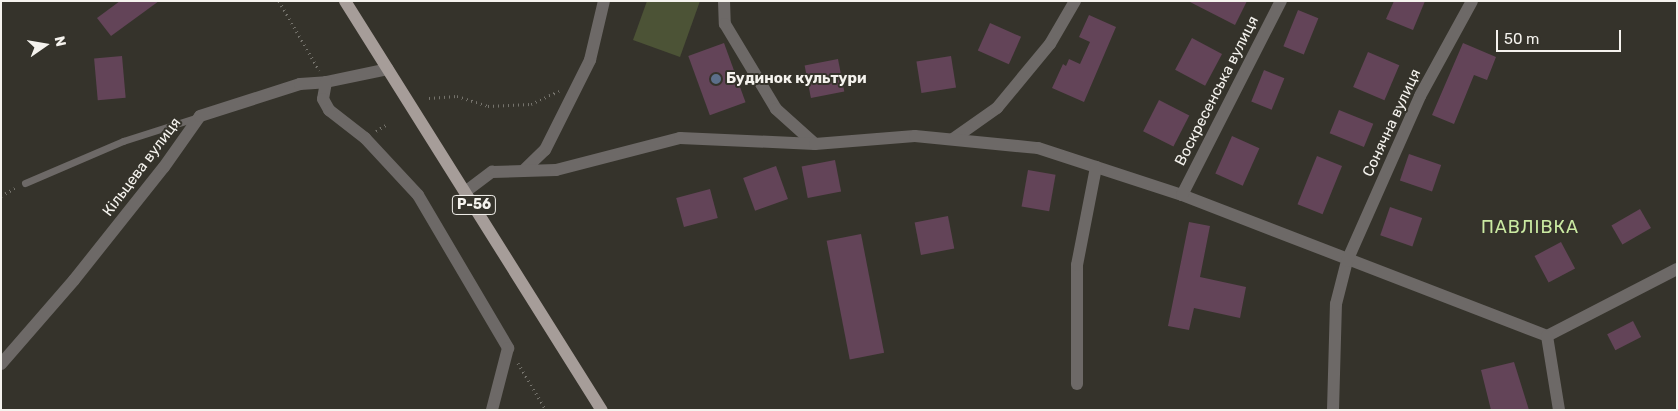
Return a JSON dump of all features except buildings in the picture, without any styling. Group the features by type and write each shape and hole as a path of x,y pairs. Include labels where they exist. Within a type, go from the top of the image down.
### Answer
{"main road":[{"name":"Р-56","path":"345,1 602,410"}],"street":[{"path":"523,171 544,150 590,60 604,1"},
{"path":"724,1 725,24 776,109 814,144"},
{"path":"953,139 997,108 1050,44 1075,1"},
{"name":"Воскресенська вулиця","path":"1182,195 1281,1"},
{"name":"Сонячна вулиця","path":"1333,410 1336,304 1347,261 1420,96 1472,1"},
{"name":"Кільцева вулиця","path":"1,364 80,273 164,167 200,116 300,84 326,82 388,70"},
{"path":"326,82 323,99 330,110 365,138 418,195 508,348 492,410"},
{"path":"466,192 492,172 556,170 680,138 814,144 915,136 1038,148 1182,195 1347,261 1547,336 1677,269"},
{"path":"1077,384 1077,265 1096,167"},
{"path":"1547,336 1559,410"}],"lane":[{"path":"24,184 123,141 200,116"}],"path":[{"path":"279,1 326,82"},
{"path":"429,98 457,96 488,106 531,104 580,79"},
{"path":"1,196 24,184"},
{"path":"508,348 546,410"}],"green space":[{"path":"647,1 700,1 680,57 633,40"}],"place":[{"name":"Будинок культури","path":"716,79"}],"district":[{"name":"ПАВЛІВКА","path":"1530,227"}]}
